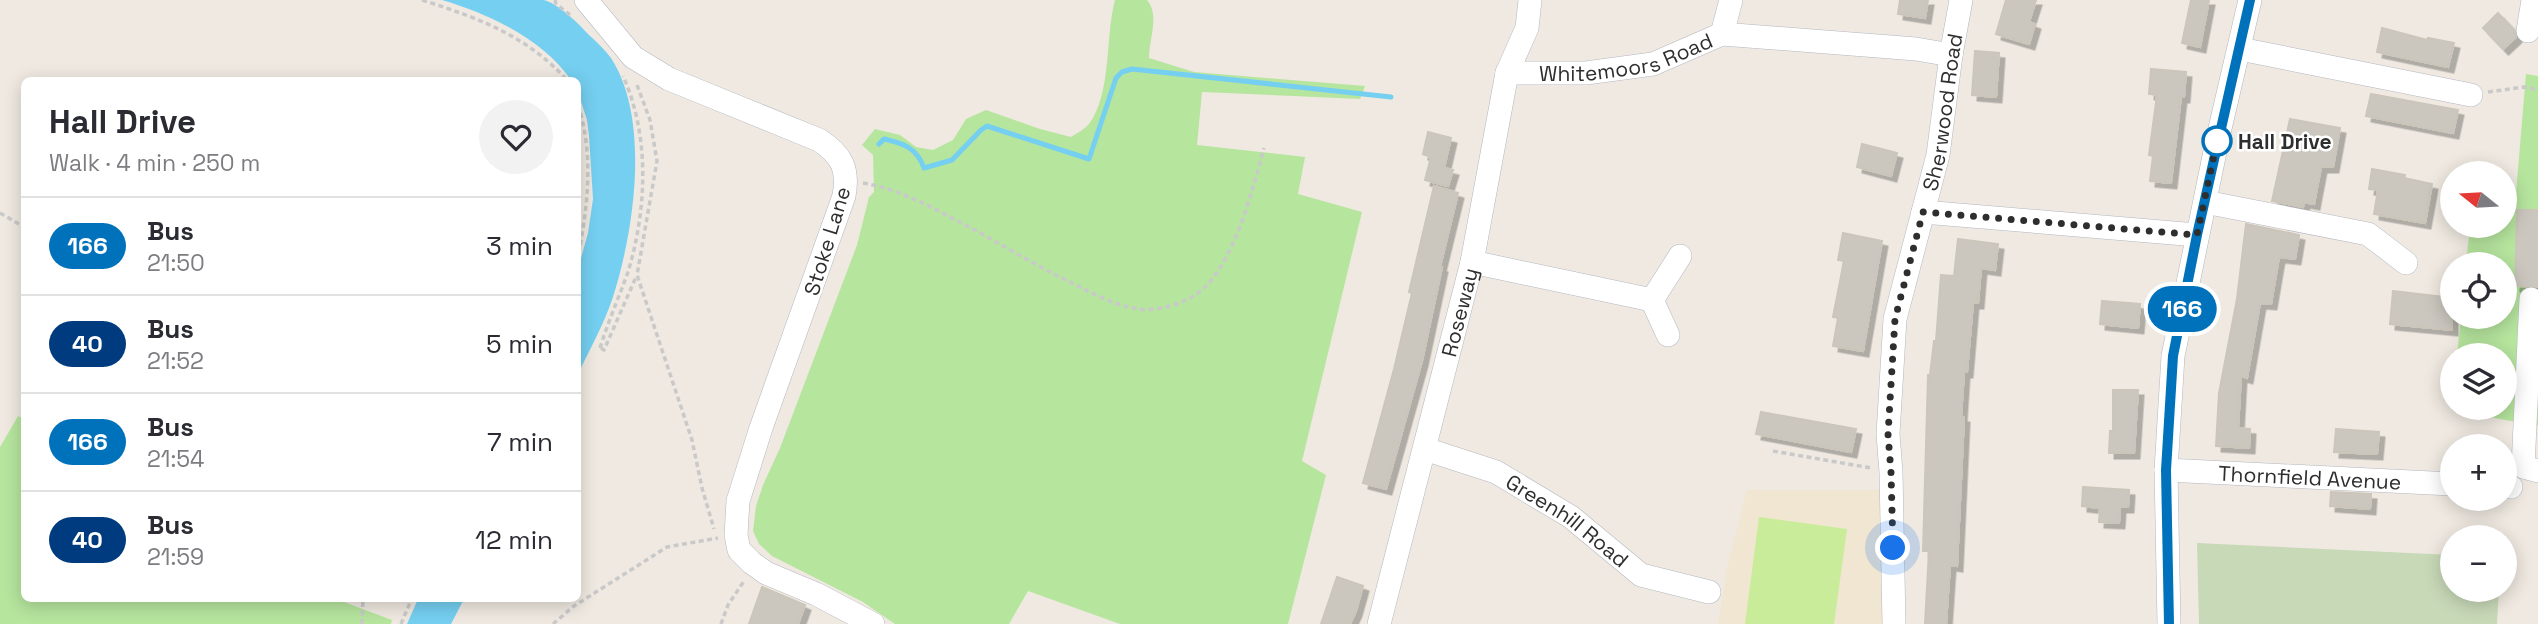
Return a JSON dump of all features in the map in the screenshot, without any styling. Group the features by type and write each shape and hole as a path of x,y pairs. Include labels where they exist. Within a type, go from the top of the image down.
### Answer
{"street":[{"name":"Roseway","path":"1379,624 1472,262 1507,73 1527,28 1530,0"},
{"path":"1722,34 1731,0"},
{"name":"Sherwood Road","path":"1894,624 1888,434 1895,319 1938,155 1961,0"},
{"path":"2169,624 2166,470 2173,356 2197,235 2250,0"},
{"path":"2528,31 2533,0"},
{"name":"Stoke Lane","path":"582,11 633,57 669,79 819,140 836,151 847,180 844,196 761,428 726,536"},
{"name":"Whitemoors Road","path":"1507,73 1586,73 1653,64 1722,34 1916,49 1951,55"},
{"path":"2240,49 2471,95"},
{"path":"2205,202 2368,234 2406,263"},
{"path":"1923,212 2197,235"},
{"path":"1652,300 1680,256"},
{"path":"1472,262 1652,300"},
{"path":"2530,469 2531,299"},
{"path":"1652,300 1668,335"},
{"name":"Greenhill Road","path":"1425,449 1496,472 1571,517 1641,575 1709,592"},
{"name":"Thornfield Avenue","path":"2166,470 2440,483"},
{"path":"726,536 752,563 766,573 857,620"}],"path":[{"path":"422,0 475,17 516,37 563,77"},
{"path":"555,0 555,4 582,11"},
{"path":"621,72 643,149 643,180 638,225 629,268 600,348 604,350 637,275 657,161 650,120 636,83"},
{"path":"2471,95 2524,87 2538,90"},
{"path":"581,114 587,198 581,237"},
{"path":"847,180 879,185 926,205 1052,273 1112,301 1140,309 1163,307 1186,300 1205,288 1220,270 1236,233 1264,148"},
{"path":"0,213 21,225"},
{"path":"581,602 667,547 726,536 702,488 692,440 637,275"},
{"path":"1773,451 1891,472"},
{"path":"721,624 728,605 752,563"},
{"path":"362,624 363,602"},
{"path":"401,624 410,602"},
{"path":"553,624 580,602"}],"shaded area":[{"path":"1747,490 1883,490 1883,624 1718,624 1727,568"}],"green space":[{"path":"1115,0 1147,0 1151,6 1153,20 1149,58 1194,72 1365,86 1360,99 1202,92 1197,145 1305,157 1298,194 1362,212 1302,461 1326,475 1288,624 1120,624 1028,591 1009,624 895,624 863,602 772,556 759,544 753,531 756,506 763,485 780,448 857,245 869,197 874,192 873,155 862,145 875,129 900,135 916,147 933,150 953,140 966,119 986,110 1071,137 1089,124 1101,97"},
{"path":"2526,74 2538,76 2538,426 2506,420 2517,420 2517,343 2458,343 2460,329 2517,329 2517,252 2467,252 2469,238 2517,238 2517,181"},
{"path":"18,416 21,418 21,602 344,602 392,620 391,624 0,624 0,447"},
{"path":"1759,517 1847,529 1834,624 1745,624"},
{"path":"2197,543 2440,554 2440,602 2498,602 2497,624 2199,624"}],"water":[{"path":"442,0 549,2 568,15 604,49 623,83 631,112 635,143 632,209 621,270 601,327 581,368 581,258 593,199 589,136 581,101 581,77 569,77 546,52 530,40 478,13"},
{"path":"416,602 462,602 451,624 407,624"}],"building":[{"path":"1900,0 1928,0 1925,18 1898,14"},
{"path":"2006,0 2036,0 2029,22 2035,24 2029,44 1996,34"},
{"path":"2191,0 2209,0 2200,47 2182,43"},
{"path":"2498,13 2514,30 2516,37 2503,49 2483,28"},
{"path":"2382,28 2427,40 2454,43 2448,67 2377,52"},
{"path":"1975,51 1999,53 1996,97 1972,95"},
{"path":"2151,69 2186,72 2171,183 2150,181 2153,156 2149,155 2157,95 2149,94"},
{"path":"2371,94 2458,110 2453,133 2366,116"},
{"path":"2290,119 2340,128 2333,167 2321,167 2314,204 2304,202 2303,207 2272,201"},
{"path":"1428,132 1451,138 1444,168 1453,170 1448,186 1425,180 1431,157 1423,154"},
{"path":"1862,144 1897,153 1891,176 1857,167"},
{"path":"2372,169 2405,175 2404,178 2432,184 2425,223 2374,214 2378,190 2369,189"},
{"path":"1434,186 1458,193 1422,361 1386,489 1363,483 1394,369"},
{"path":"2517,210 2538,210 2538,287 2517,286"},
{"path":"2246,224 2299,235 2295,259 2279,257 2271,304 2260,303 2247,378 2241,376 2238,428 2250,429 2249,448 2216,446 2219,393 2237,299"},
{"path":"1843,233 1882,241 1863,351 1833,346 1838,318 1833,317 1844,261 1838,260"},
{"path":"1958,239 1998,244 1995,270 1981,268 1978,303 1973,303 1961,417 1964,417 1957,566 1950,565 1946,624 1925,624 1929,551 1923,551 1928,375 1936,341 1941,275 1954,276"},
{"path":"2393,291 2440,297 2440,329 2390,324"},
{"path":"2102,301 2140,304 2138,328 2100,324"},
{"path":"2113,390 2138,390 2134,453 2109,453 2110,431 2113,431"},
{"path":"1761,412 1856,429 1851,452 1756,434"},
{"path":"2336,429 2379,432 2377,454 2334,452"},
{"path":"2083,487 2129,490 2128,507 2120,507 2119,523 2099,522 2100,508 2082,506"},
{"path":"2331,492 2371,494 2370,509 2330,506"},
{"path":"1337,577 1363,586 1356,611 1350,624 1321,624"},
{"path":"762,587 805,605 798,624 749,624"}],"waterway":[{"path":"879,144 884,139 897,142 913,151 924,168 952,160 987,126 1089,159 1116,78 1122,72 1132,69 1391,97"}],"bus line":[{"name":"166","path":"2169,624 2166,470 2173,356 2197,235 2250,0"}],"place":[{"name":"Hall Drive","path":"2217,141"}],"route":[{"path":"1893,548 1888,434 1895,319 1923,212 2197,235 2217,141"}]}
